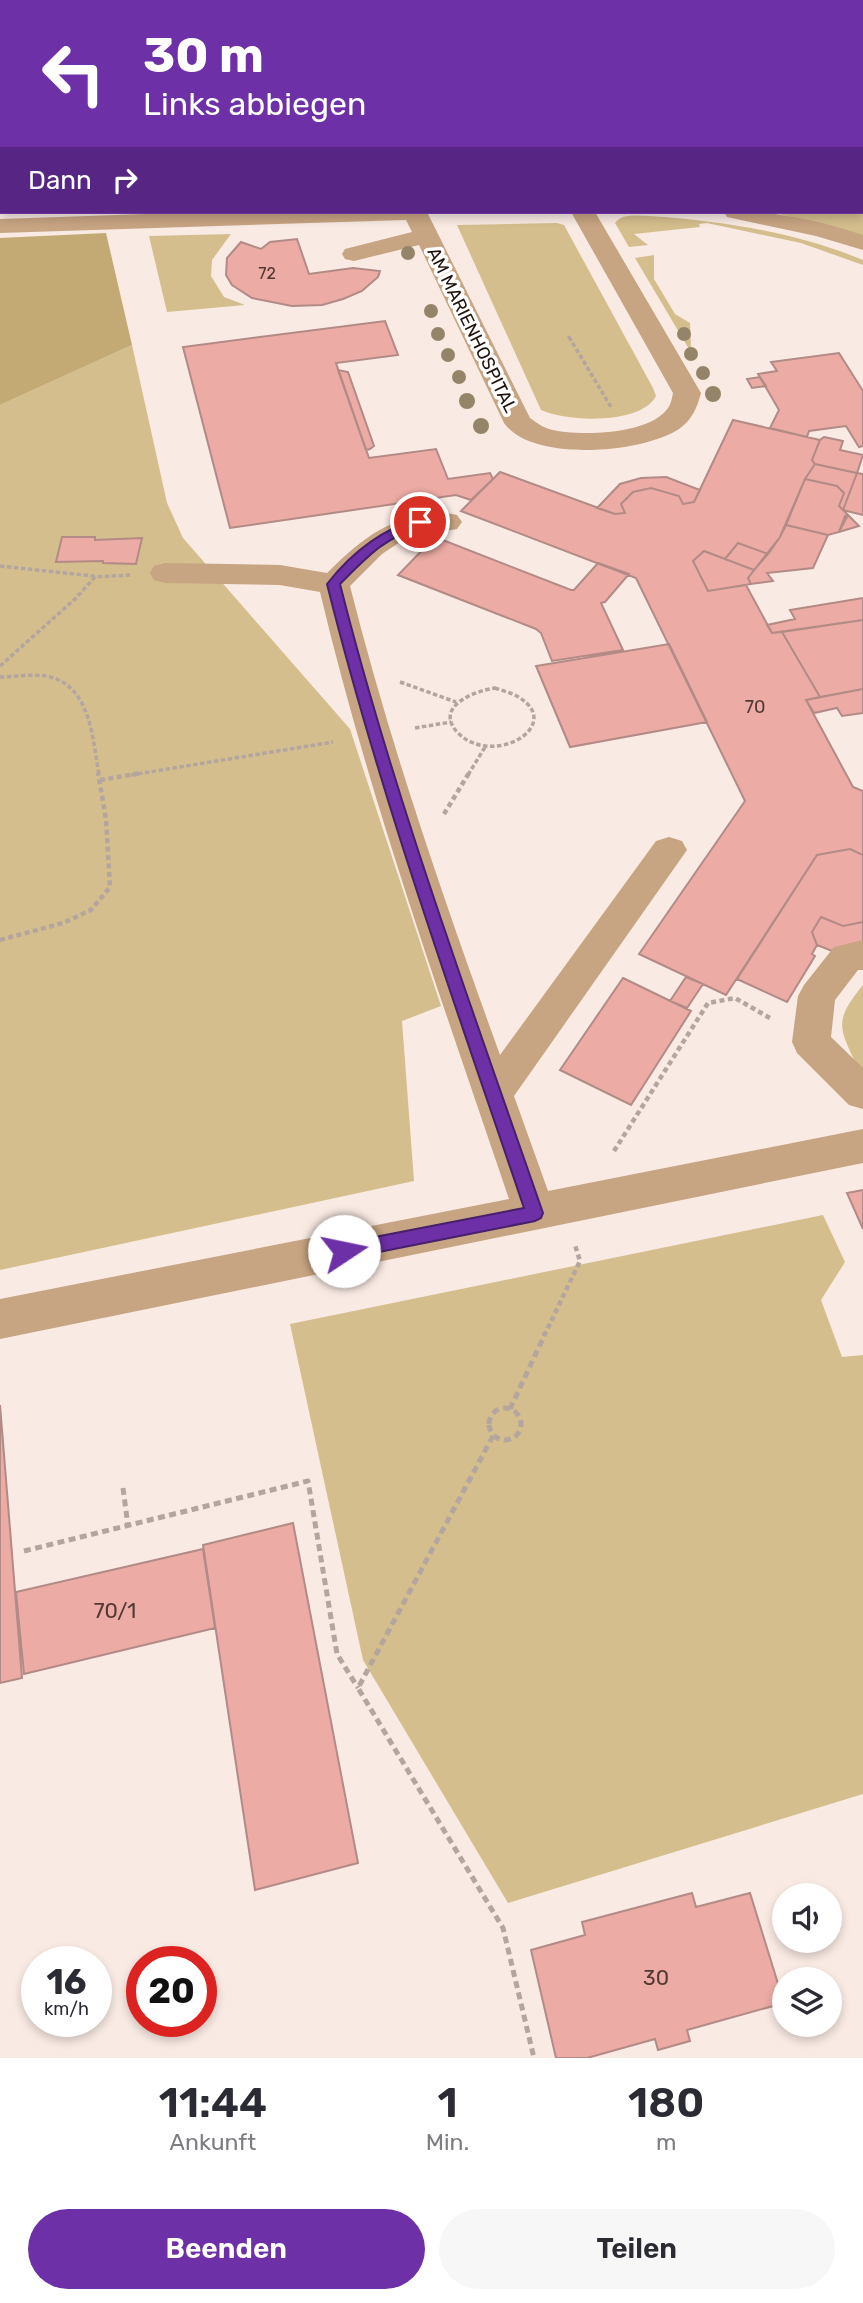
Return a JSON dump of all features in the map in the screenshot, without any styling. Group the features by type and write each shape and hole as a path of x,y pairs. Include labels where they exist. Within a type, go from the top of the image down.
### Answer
{"street":[{"path":"0,226 355,214"},
{"name":"AM MARIENHOSPITAL","path":"415,214 518,423 543,436 585,442 647,433 680,416 687,407 687,393 584,214"},
{"path":"746,214 822,230 863,243"},
{"path":"354,254 426,236"},
{"path":"334,584 377,540 420,522 447,522"},
{"path":"165,573 280,575 334,584"},
{"path":"334,584 349,648 414,862 493,1095 559,1207"},
{"path":"493,1095 669,850"},
{"path":"863,955 847,957 817,996 811,1042 863,1093"},
{"path":"0,1319 863,1146"}],"path":[{"path":"0,566 94,576 165,573"},
{"path":"0,666 75,599 94,576"},
{"path":"0,677 50,677 69,688 83,703 106,819 110,887 91,910 63,923 0,940"},
{"path":"481,689 505,691 527,700 536,716 528,735 514,744 485,747 459,735 451,722 451,712 456,702 481,689"},
{"path":"100,780 451,722"},
{"path":"414,862 485,747"},
{"path":"510,1409 580,1261 559,1207 708,1003 735,998 811,1042"},
{"path":"499,1409 510,1409 519,1417 521,1427 516,1437 504,1441 493,1436 488,1426 490,1416 499,1409"},
{"path":"358,1688 493,1436"},
{"path":"24,1550 308,1481 337,1654 503,1928 534,2058"},
{"path":"123,1488 128,1526"}],"shaded area":[{"path":"780,214 863,214 863,236"},
{"path":"626,216 705,221 785,235 863,260 863,265 801,243 707,223 699,224 700,227 634,234 648,245 629,247 615,223"},
{"path":"457,225 564,225 653,388 656,396 648,405 635,412 620,416 585,418 541,410"},
{"path":"106,233 132,345 0,405 0,238"},
{"path":"231,234 212,260 211,276 224,297 245,305 167,312 149,236"},
{"path":"654,255 654,279 675,314 690,323 691,349 635,258"},
{"path":"132,345 167,503 183,538 350,729 441,1006 402,1021 414,1181 0,1270 0,405"},
{"path":"863,985 863,1073 847,1043 842,1025 847,1008"},
{"path":"823,1215 845,1262 821,1300 842,1357 863,1355 863,1794 508,1903 363,1660 290,1324"}],"building":[{"path":"297,239 309,274 353,268 380,271 378,277 362,291 322,305 292,306 252,298 232,285 226,275 227,258 241,242 261,249 270,242"},
{"path":"385,321 398,355 336,363 369,458 436,449 448,479 490,473 493,479 471,500 456,495 230,528 183,347"},
{"path":"839,353 863,391 863,446 859,447 846,426 809,431 807,437 770,428 779,410 758,374 777,371 771,362"},
{"path":"338,370 348,372 374,446 370,449 366,450"},
{"path":"760,377 766,386 752,388 747,379"},
{"path":"733,420 820,440 812,460 815,464 805,479 780,537 768,554 738,543 725,559 704,551 693,561 708,591 746,585 772,633 782,632 820,697 806,700 853,787 863,791 863,855 850,849 817,855 726,995 639,954 745,801 636,578 461,511 500,472 615,514 625,513 621,504 633,492 651,488 679,496 683,504 694,502"},
{"path":"824,437 843,441 840,450 863,455 857,473 815,464 812,460 820,440"},
{"path":"815,464 857,473 843,510 839,506 844,493 837,486 805,479"},
{"path":"857,473 863,474 863,515 843,510"},
{"path":"666,477 700,490 694,502 683,504 679,496 651,488 633,492 621,504 625,513 615,514 597,508 620,484 641,478"},
{"path":"805,479 837,486 844,493 839,506 848,515 839,532 828,535 786,525"},
{"path":"848,515 859,526 839,532 845,516"},
{"path":"786,525 828,535 813,568 767,573 773,581 751,584 748,578 780,537"},
{"path":"62,537 95,537 95,540 142,538 136,564 103,561 56,562"},
{"path":"435,537 571,590 574,590 598,563 629,574 605,602 601,603 623,650 552,661 541,633 536,629 398,575"},
{"path":"738,543 768,554 754,570 725,559"},
{"path":"704,551 754,570 748,578 751,584 708,591 693,561"},
{"path":"863,598 863,620 772,633 767,625 795,619 790,610"},
{"path":"863,620 863,689 820,697 782,632"},
{"path":"669,644 707,722 570,747 536,666"},
{"path":"863,689 863,713 842,716 837,708 814,713 806,700"},
{"path":"850,849 863,855 863,922 843,926 821,917 812,932 817,945 812,954 815,956 787,1002 737,979 817,855"},
{"path":"821,917 843,926 863,922 863,945 832,951 817,945 812,932"},
{"path":"686,977 703,984 687,1008 670,1001"},
{"path":"623,978 691,1011 631,1105 560,1070"},
{"path":"863,1190 863,1229 847,1193"},
{"path":"0,1405 22,1678 0,1683"},
{"path":"293,1523 358,1863 255,1890 203,1545"},
{"path":"203,1549 215,1628 24,1674 16,1592"},
{"path":"692,1893 696,1907 750,1893 773,1967 772,2006 687,2030 690,2041 658,2050 655,2039 587,2058 556,2058 531,1950 585,1935 582,1922"}],"route":[{"path":"344,1251 535,1213 414,862 337,604 334,584 377,540 420,522"}]}
